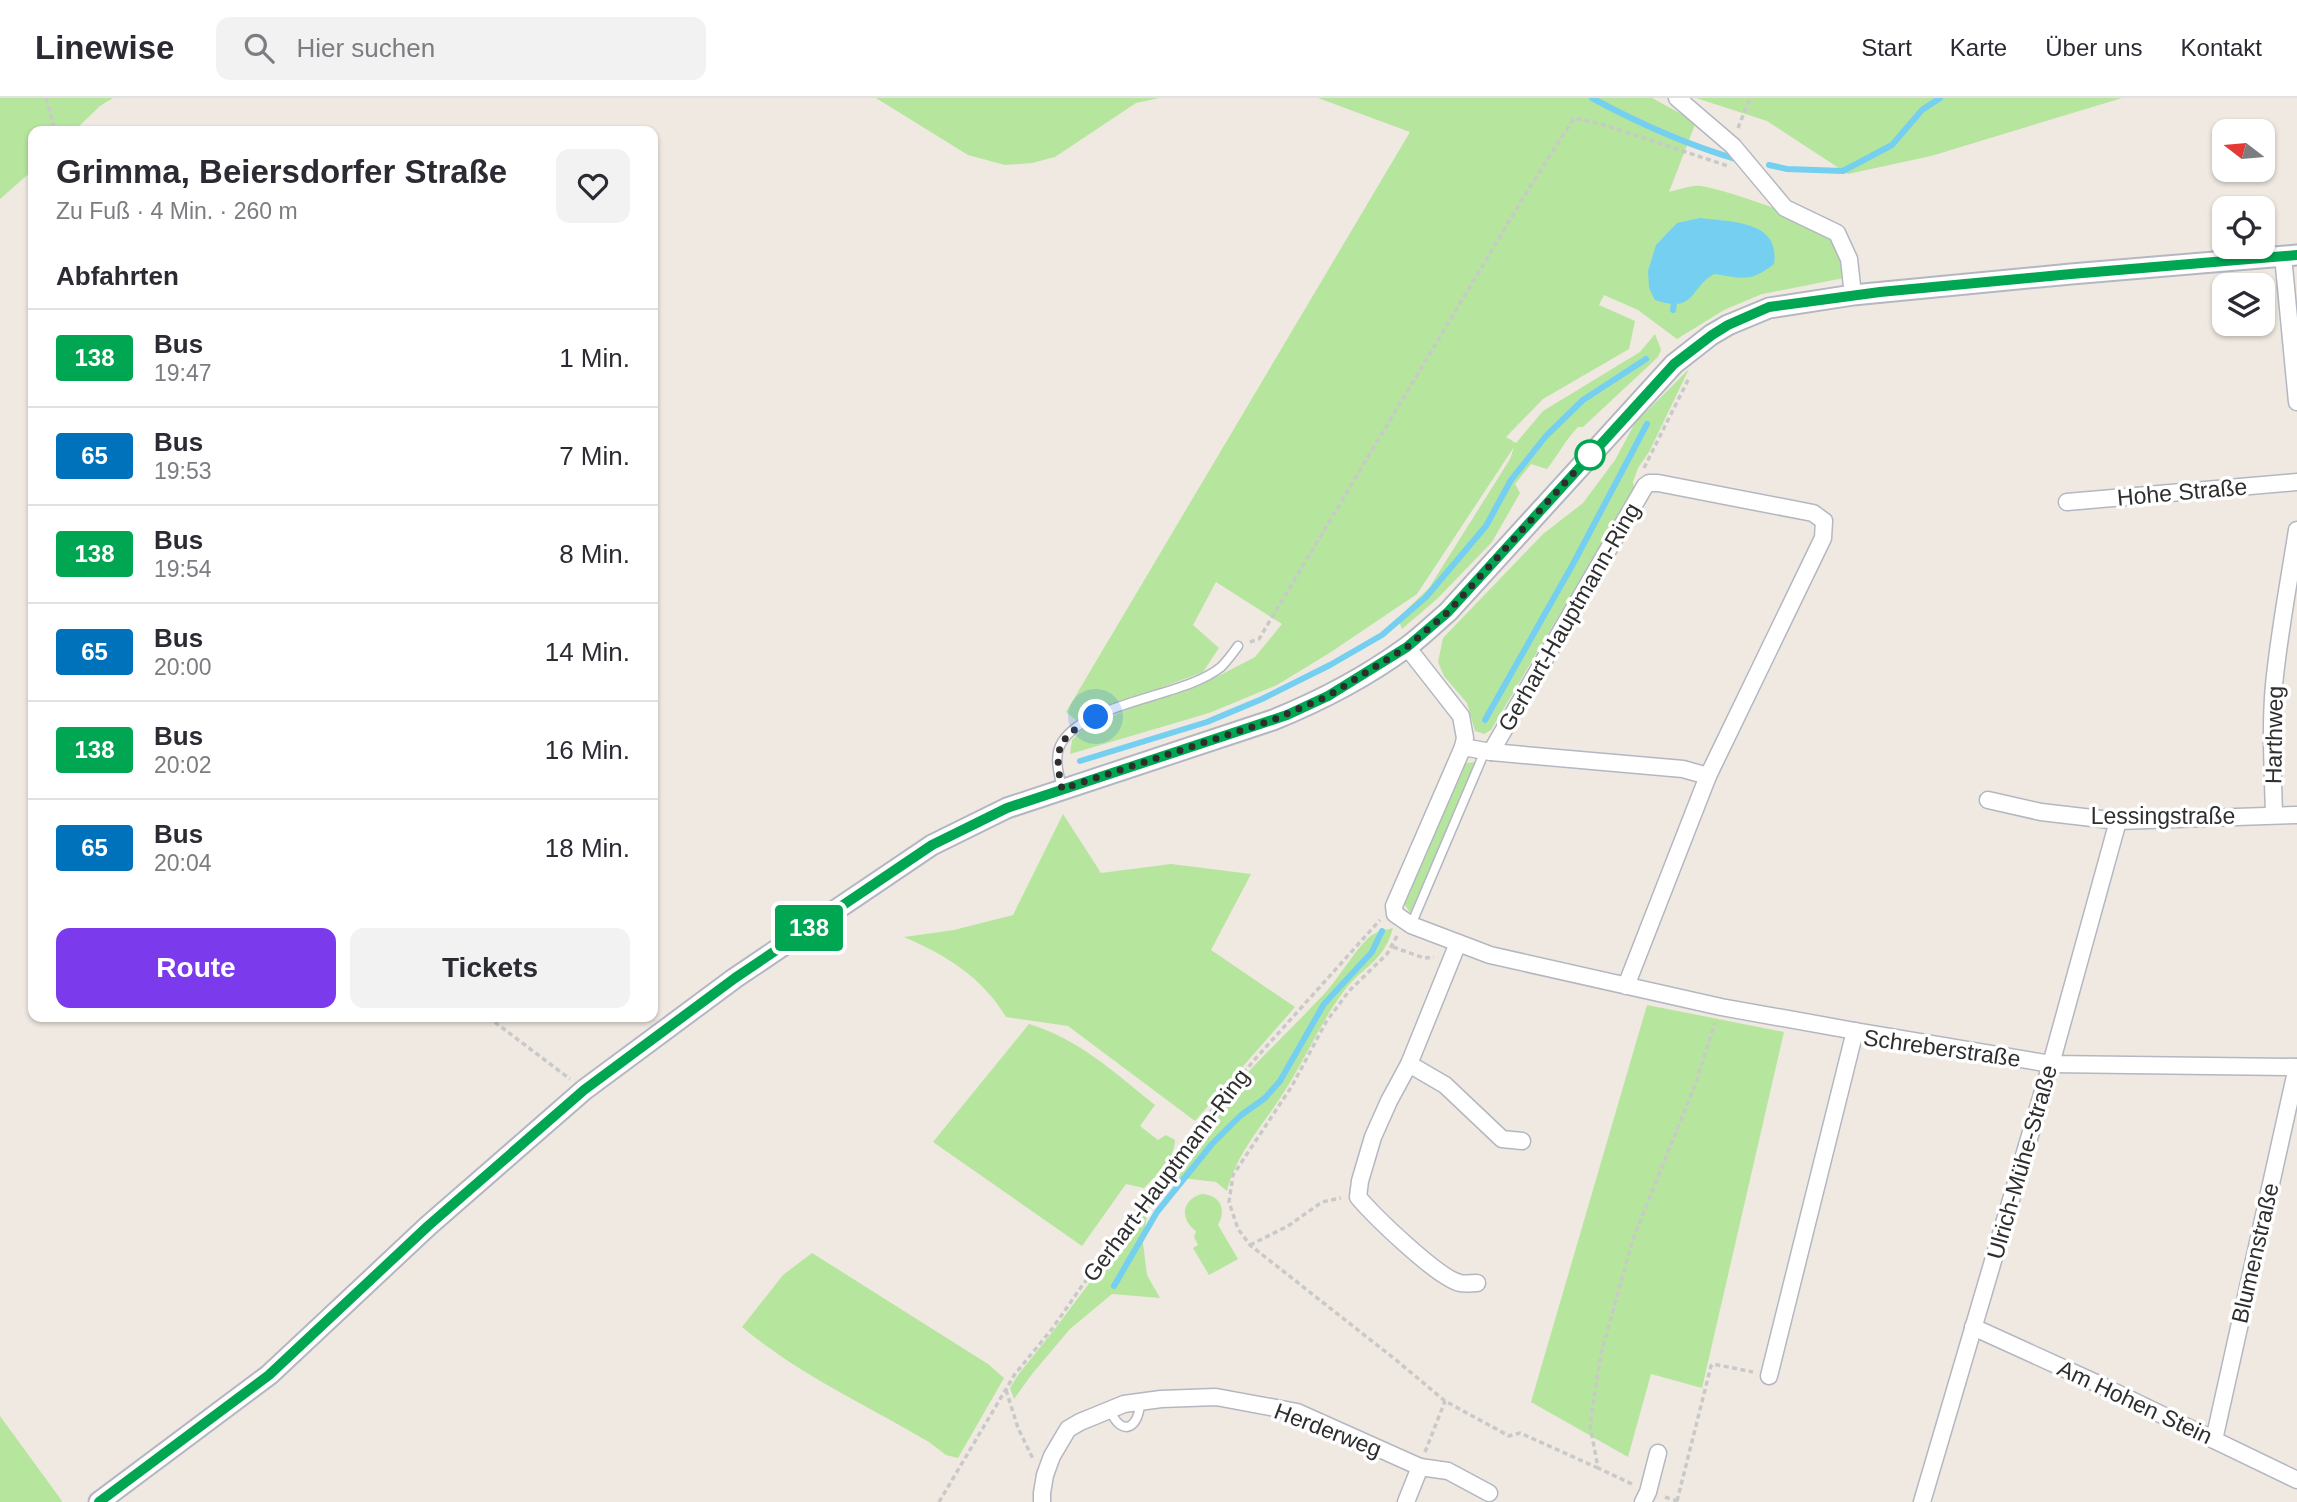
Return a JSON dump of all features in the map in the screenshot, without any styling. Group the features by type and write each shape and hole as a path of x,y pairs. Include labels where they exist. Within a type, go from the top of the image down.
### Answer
{"street":[{"path":"1676,98 1733,145 1785,208 1837,233 1849,259 1853,295"},
{"path":"99,1502 269,1375 428,1226 584,1090 735,978 932,845 1007,808 1273,720 1328,696 1407,647 1448,612 1625,415 1686,354 1728,325 1769,307 1853,295 2290,255 2297,402"},
{"name":"Hohe Straße","path":"2067,502 2297,482"},
{"name":"Gerhart-Hauptmann-Ring","path":"1488,752 1649,483 1777,504 1813,513 1824,521 1823,538 1709,776 1626,986"},
{"name":"Harthweg","path":"2274,815 2274,688 2279,636 2297,530"},
{"path":"1407,647 1461,716 1465,738 1394,906 1395,914 1456,950 1721,1007 1856,1031"},
{"name":"Gerhart-Hauptmann-Ring","path":"1462,747 1488,752 1683,769 1709,776"},
{"name":"Lessingstraße","path":"1988,800 2041,812 2118,821 2297,815"},
{"name":"Ulrich-Mühe-Straße","path":"1922,1502 2051,1064 2118,821"},
{"path":"1456,950 1409,1064 1373,1137 1358,1197 1374,1215 1426,1261 1458,1283 1477,1283"},
{"name":"Schreberstraße","path":"1769,1376 1856,1031 2051,1064 2297,1066"},
{"path":"1409,1064 1445,1085 1502,1139 1522,1142"},
{"name":"Blumenstraße","path":"2214,1440 2297,1066"},
{"name":"Am Hohen Stein","path":"1973,1327 2096,1382 2297,1480"},
{"name":"Herderweg","path":"1042,1502 1045,1475 1055,1449 1068,1429 1110,1410 1140,1401 1216,1397 1297,1412 1420,1467 1448,1471 1489,1493"},
{"path":"1646,1497 1658,1454"},
{"path":"1406,1502 1420,1467"}],"lane":[{"path":"1062,789 1056,762 1062,742 1079,726 1132,702 1205,677 1222,666 1238,646"},
{"path":"1407,923 1488,752"}],"path":[{"path":"47,98 54,126"},
{"path":"1733,145 1750,98"},
{"path":"1238,646 1259,639 1523,198 1574,118 1601,124 1735,169 1755,171"},
{"path":"1645,486 1641,478 1643,469 1694,369"},
{"name":"Gerhart-Hauptmann-Ring","path":"940,1502 1015,1374 1052,1329 1178,1160 1192,1134 1255,1058 1394,906"},
{"path":"1407,923 1393,947 1349,990 1326,1022 1292,1086 1233,1175 1229,1202 1238,1229 1250,1245 1445,1401 1509,1436 1520,1433 1598,1468 1646,1497"},
{"path":"1393,947 1424,958 1456,950"},
{"path":"1598,1468 1590,1426 1601,1354 1633,1239 1695,1085 1721,1007"},
{"path":"495,1022 584,1090"},
{"path":"1250,1245 1288,1226 1322,1202 1358,1197"},
{"path":"1677,1501 1711,1366 1713,1364 1769,1376"},
{"path":"1006,1390 1018,1428 1037,1468 1045,1475"},
{"path":"1420,1467 1445,1401"}],"green space":[{"path":"0,98 113,98 100,106 79,126 28,126 28,174 0,199"},
{"path":"876,98 1159,98 1136,103 1055,157 1032,163 1005,165 968,155"},
{"path":"1318,98 1652,98 1696,122 1669,192 1701,186 1751,200 1793,216 1826,233 1835,241 1842,259 1844,278 1762,294 1724,310 1677,339 1638,310 1604,295 1599,305 1635,321 1629,349 1543,399 1506,437 1516,443 1543,411 1640,352 1655,334 1661,350 1658,357 1583,427 1578,427 1547,469 1531,464 1515,484 1520,493 1492,542 1438,598 1402,629 1398,618 1429,588 1510,459 1514,447 1417,594 1277,685 1209,713 1070,754 1072,740 1084,728 1131,708 1203,684 1255,657 1282,624 1216,582 1193,625 1219,648 1203,672 1095,712 1078,722 1066,712 1410,132"},
{"path":"1696,98 2122,98 1931,156 1848,174 1767,121"},
{"path":"1689,369 1649,452 1638,468 1633,482 1635,493 1622,509 1491,730 1484,734 1475,731 1467,703 1444,676 1438,662 1443,638 1543,534 1583,503 1615,460 1635,423"},
{"path":"1476,762 1410,913 1404,903 1466,763"},
{"path":"1063,814 1101,873 1171,864 1251,874 1211,950 1295,1007 1195,1121 1068,1026 1006,1017 986,990 962,969 934,951 904,937 954,930 1013,915"},
{"path":"1393,928 1384,949 1351,982 1329,1013 1281,1097 1245,1149 1227,1191 1216,1182 1182,1178 1159,1194 1147,1214 1143,1243 1147,1275 1160,1298 1112,1294 1070,1329 1014,1399 1010,1388 1018,1375 1182,1160 1212,1114 1248,1072 1325,993 1367,940 1377,932"},
{"path":"1647,1005 1784,1032 1702,1388 1651,1374 1628,1457 1531,1402"},
{"path":"1029,1024 1064,1038 1125,1081 1155,1105 1140,1126 1158,1140 1166,1135 1175,1140 1172,1154 1160,1172 1144,1188 1126,1184 1082,1246 933,1142"},
{"path":"1202,1194 1213,1197 1220,1204 1222,1214 1218,1225 1238,1259 1209,1275 1193,1248 1198,1245 1194,1237 1196,1231 1185,1215 1190,1200"},
{"path":"812,1253 988,1364 1004,1378 958,1458 946,1455 929,1442 809,1374 742,1327 783,1275"},
{"path":"0,1416 62,1501 61,1502 0,1502"}],"water":[{"path":"1700,218 1738,223 1762,231 1770,239 1774,250 1774,264 1759,274 1746,278 1714,274 1685,302 1678,304 1655,300 1649,288 1648,271 1656,245 1677,223"}],"waterway":[{"path":"1592,98 1662,132 1736,159"},
{"path":"1769,165 1787,169 1843,171 1892,145 1922,110 1940,98"},
{"path":"1673,310 1674,303"},
{"path":"1080,761 1207,722 1262,699 1382,635 1426,597 1486,526 1511,480 1546,436 1583,400 1646,359"},
{"path":"1485,720 1573,564 1647,424"},
{"path":"1114,1286 1157,1212 1212,1144 1240,1116 1265,1098 1280,1081 1324,1004 1372,952 1382,931"}],"bus line":[{"name":"138","path":"99,1502 269,1375 428,1226 584,1090 735,978 932,845 1007,808 1287,715 1328,696 1407,647 1448,612 1674,364 1728,325 1769,307 1853,295 2297,255"}],"route":[{"path":"1096,717 1079,726 1062,742 1056,762 1062,789 1273,720 1328,696 1407,647 1448,612 1590,455"}]}
